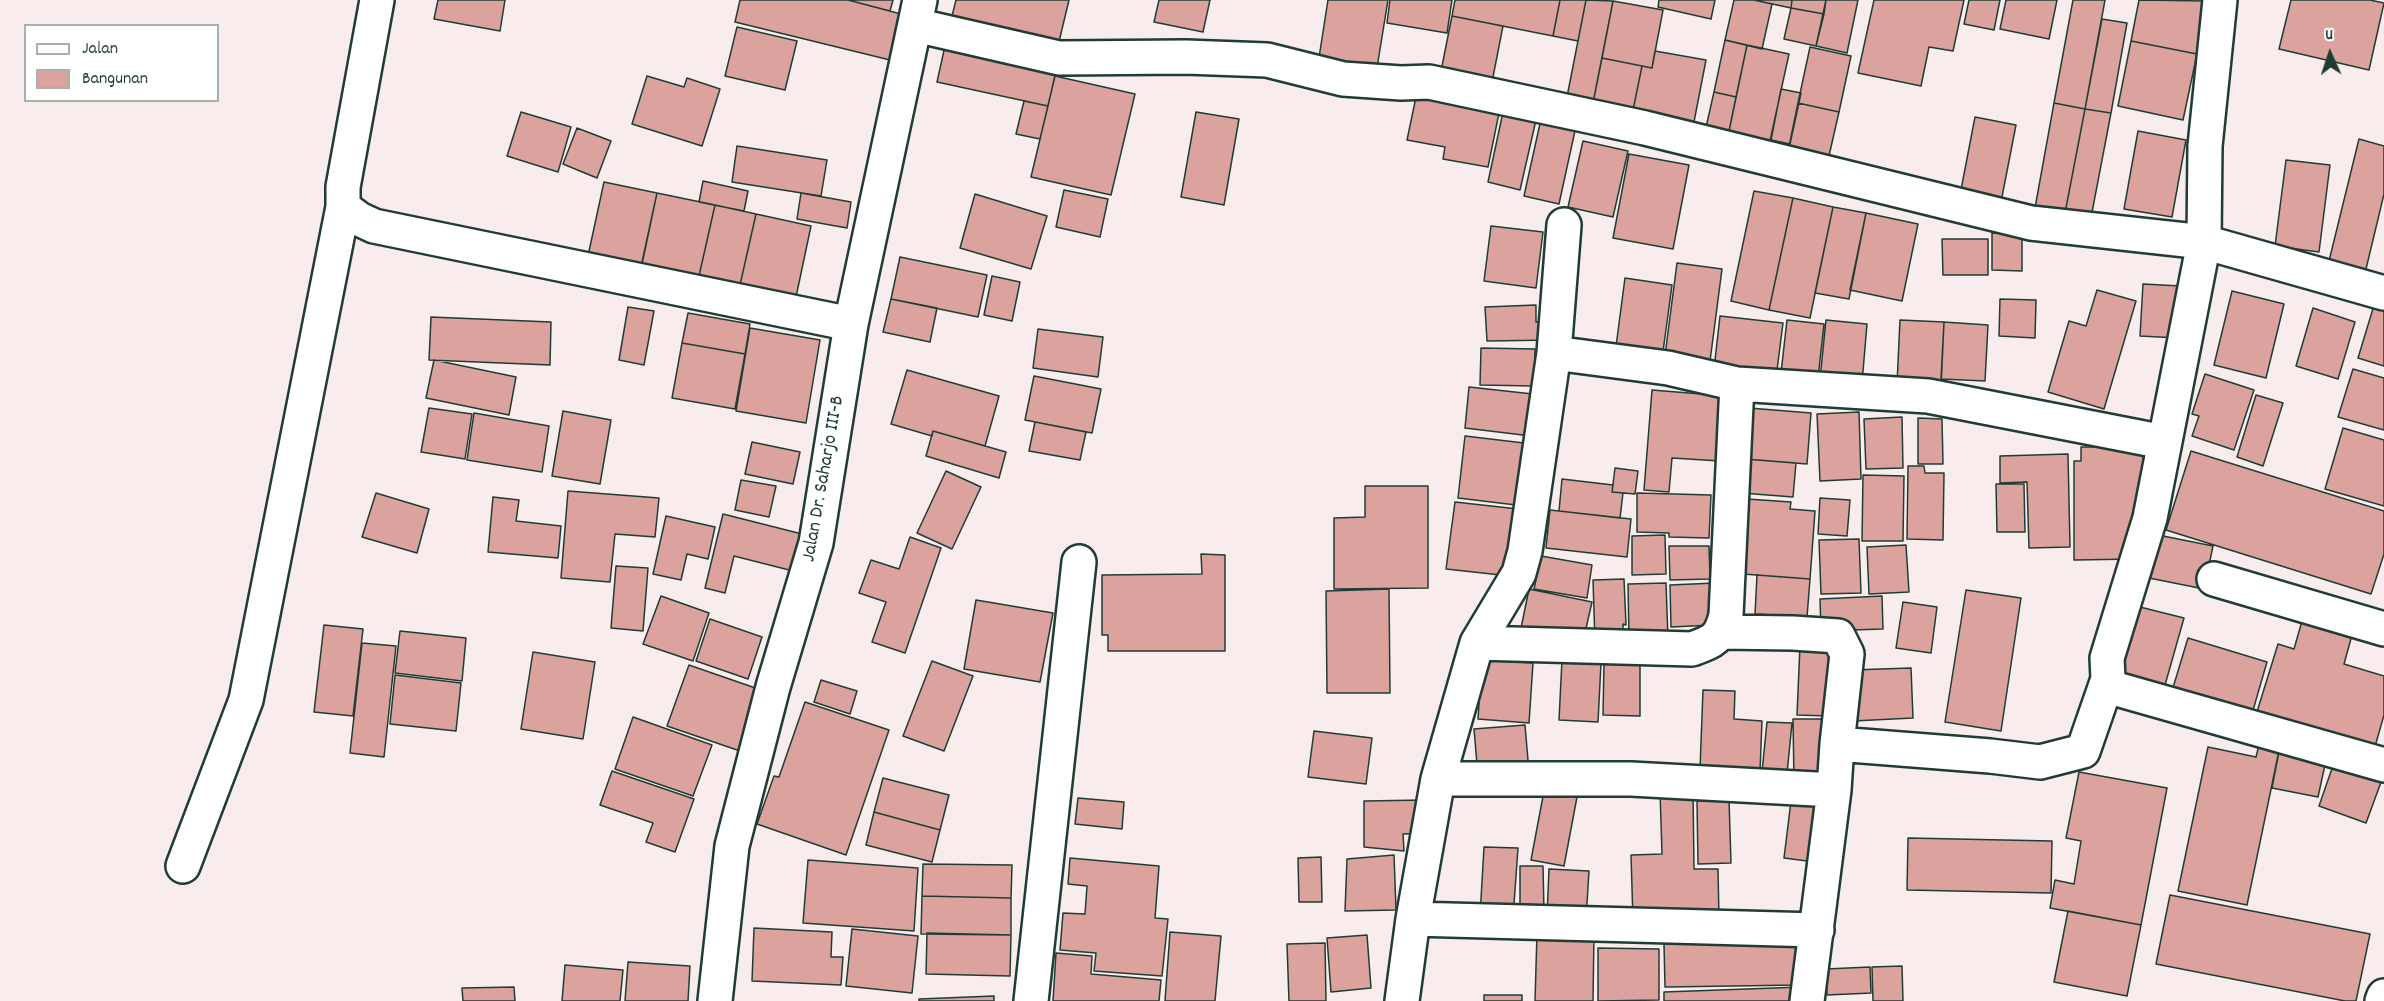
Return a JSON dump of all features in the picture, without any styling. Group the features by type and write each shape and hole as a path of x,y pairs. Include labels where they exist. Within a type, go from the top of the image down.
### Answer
{"main road":[{"path":"183,866 246,700 343,207 343,188 377,0"},
{"path":"1837,744 2040,762 2083,751 2108,679 2107,658 2150,518 2204,242 2205,146 2220,0"},
{"path":"918,13 1059,58 1186,57 1267,60 1343,79 1401,83 1429,82 1645,128 2031,222 2204,242 2384,293"},
{"name":"Jalan Dr. Saharjo III-B","path":"715,1001 732,846 773,687 816,543 851,324 918,13"},
{"path":"343,207 358,219 374,226 851,324"},
{"path":"1402,1001 1413,919 1438,779 1477,643 1519,573 1525,551 1554,353 1564,225"},
{"path":"1554,353 1668,368 1737,384 1928,396 2164,442"},
{"path":"1477,643 1692,649 1711,642 1722,632 1726,615 1737,384"},
{"path":"1031,1001 1079,562"},
{"path":"2214,579 2384,629"},
{"path":"1722,632 1839,636 1847,654 1834,790 1807,1001"},
{"path":"2108,679 2113,688 2384,765"},
{"path":"1438,779 1631,779 1834,790"},
{"path":"1413,919 1817,930"},
{"path":"2382,1001 2384,996"}],"building":[{"path":"438,0 505,0 500,31 434,19"},
{"path":"740,0 848,0 901,14 890,60 735,22"},
{"path":"848,0 893,0 890,11"},
{"path":"956,0 1069,0 1057,50 950,24"},
{"path":"1159,0 1210,0 1203,32 1154,22"},
{"path":"1328,0 1388,0 1376,74 1318,64"},
{"path":"1390,0 1452,0 1447,33 1387,23"},
{"path":"1455,0 1560,0 1553,36 1452,16"},
{"path":"1560,0 1586,0 1578,41 1553,36"},
{"path":"1586,0 1613,1 1592,108 1566,102"},
{"path":"1659,0 1715,0 1711,19 1658,7"},
{"path":"1734,0 1754,0 1772,4 1762,49 1725,40"},
{"path":"1754,0 1792,0 1791,8"},
{"path":"1792,0 1826,0 1824,14 1791,8"},
{"path":"1826,0 1858,0 1847,53 1816,46"},
{"path":"1874,0 1964,0 1953,51 1929,47 1921,86 1858,73"},
{"path":"1969,0 2000,0 1994,30 1964,24"},
{"path":"2006,0 2057,0 2049,39 2000,29"},
{"path":"2073,0 2105,0 2085,109 2054,103"},
{"path":"2139,0 2207,1 2197,54 2131,41"},
{"path":"2291,0 2370,0 2384,3 2369,70 2279,49"},
{"path":"1613,1 1663,10 1652,68 1602,58"},
{"path":"1791,8 1824,14 1816,46 1784,39"},
{"path":"1452,16 1503,26 1492,82 1441,71"},
{"path":"2102,19 2127,23 2111,113 2085,109"},
{"path":"737,27 797,41 785,90 725,76"},
{"path":"947,37 1058,62 1048,106 937,82"},
{"path":"1725,40 1747,45 1736,97 1714,92"},
{"path":"2131,41 2197,54 2183,120 2118,106"},
{"path":"1747,45 1789,54 1768,150 1727,141"},
{"path":"1810,47 1851,56 1839,112 1798,103"},
{"path":"1655,51 1706,60 1693,127 1632,115 1642,66 1652,68"},
{"path":"1602,58 1642,66 1632,115 1592,108"},
{"path":"647,76 684,87 687,78 720,89 702,146 632,124"},
{"path":"1055,76 1135,94 1111,195 1031,177"},
{"path":"1781,89 1801,93 1790,144 1771,140"},
{"path":"1714,92 1736,97 1727,141 1704,136"},
{"path":"1416,97 1499,113 1488,167 1443,159 1445,147 1407,140"},
{"path":"1024,101 1048,106 1040,139 1016,134"},
{"path":"1798,103 1839,112 1826,169 1786,161"},
{"path":"2054,103 2085,109 2065,213 2035,208"},
{"path":"2085,109 2111,113 2089,228 2065,213"},
{"path":"521,112 571,127 558,172 507,156"},
{"path":"1196,112 1239,119 1224,205 1181,197"},
{"path":"1503,112 1536,120 1520,190 1488,182"},
{"path":"1975,117 2016,125 2001,202 1960,195"},
{"path":"1541,119 1576,126 1559,204 1524,196"},
{"path":"577,128 611,141 597,178 563,164"},
{"path":"2138,131 2186,140 2172,217 2124,209"},
{"path":"2359,139 2384,146 2384,194 2366,269 2329,261"},
{"path":"1583,141 1628,151 1613,217 1568,207"},
{"path":"737,146 827,160 821,196 732,182"},
{"path":"1629,154 1689,165 1673,249 1613,238"},
{"path":"2286,160 2330,165 2319,252 2275,246"},
{"path":"703,181 748,191 744,211 699,202"},
{"path":"604,182 657,193 639,276 586,265"},
{"path":"1064,190 1108,199 1100,237 1056,227"},
{"path":"1754,191 1793,198 1769,310 1731,301"},
{"path":"657,193 715,205 699,276 642,264"},
{"path":"801,193 851,202 847,228 797,219"},
{"path":"975,194 1047,216 1031,269 960,248"},
{"path":"1793,198 1833,207 1810,318 1769,310"},
{"path":"715,205 756,214 740,285 699,276"},
{"path":"1833,207 1866,213 1849,299 1815,293"},
{"path":"1866,213 1918,224 1902,301 1850,290"},
{"path":"756,214 811,226 796,297 740,285"},
{"path":"1491,226 1543,232 1536,288 1484,281"},
{"path":"1992,233 2022,234 2022,271 1992,270"},
{"path":"1942,239 1988,239 1988,275 1943,275"},
{"path":"900,257 987,275 978,317 891,299"},
{"path":"1677,263 1722,269 1709,369 1664,363"},
{"path":"992,276 1020,282 1012,321 984,315"},
{"path":"1625,278 1672,285 1662,359 1615,354"},
{"path":"2143,284 2181,286 2178,338 2140,336"},
{"path":"2097,290 2136,301 2104,409 2048,392 2069,321 2086,326"},
{"path":"2232,291 2284,304 2266,378 2214,365"},
{"path":"891,299 937,308 930,342 883,332"},
{"path":"2000,299 2036,300 2035,338 1999,336"},
{"path":"2375,302 2384,304 2384,366 2358,358"},
{"path":"1536,305 1536,322 1551,322 1552,340 1487,341 1485,307"},
{"path":"628,307 654,311 644,365 619,360"},
{"path":"2313,308 2355,322 2338,379 2296,366"},
{"path":"688,313 750,324 745,354 682,343"},
{"path":"1720,316 1783,323 1776,378 1714,369"},
{"path":"431,317 551,322 550,365 429,360"},
{"path":"1787,320 1824,324 1818,378 1781,373"},
{"path":"1826,320 1867,324 1862,383 1820,379"},
{"path":"1900,320 1944,322 1941,387 1897,384"},
{"path":"1944,322 1988,325 1985,381 1941,379"},
{"path":"750,328 820,340 806,423 736,411"},
{"path":"1038,329 1103,337 1098,377 1033,368"},
{"path":"682,343 745,354 735,409 672,398"},
{"path":"1481,348 1535,349 1534,386 1480,385"},
{"path":"434,360 516,377 509,415 426,398"},
{"path":"2353,369 2384,378 2384,430 2338,417"},
{"path":"907,370 999,396 985,446 933,431 932,436 891,424"},
{"path":"2205,374 2254,390 2234,450 2192,436 2199,416 2192,414"},
{"path":"1034,376 1101,389 1092,433 1025,420"},
{"path":"1469,387 1542,395 1531,436 1465,428"},
{"path":"1652,390 1726,396 1720,461 1672,458 1669,492 1644,490"},
{"path":"2256,395 2283,403 2263,466 2237,457"},
{"path":"429,408 472,414 465,459 421,452"},
{"path":"1749,408 1811,413 1807,464 1745,459"},
{"path":"563,411 611,420 600,484 552,476"},
{"path":"1859,412 1861,479 1820,481 1817,414"},
{"path":"474,413 549,426 542,472 467,460"},
{"path":"1902,417 1903,468 1866,469 1864,419"},
{"path":"1918,418 1942,419 1943,464 1918,464"},
{"path":"1035,422 1086,432 1080,460 1029,451"},
{"path":"2343,428 2384,440 2384,506 2325,489"},
{"path":"933,431 1006,452 999,478 926,456"},
{"path":"1465,436 1524,443 1516,505 1458,498"},
{"path":"752,442 800,452 793,484 745,474"},
{"path":"2081,447 2143,447 2143,479 2153,502 2135,502 2135,559 2074,560 2074,461 2081,461"},
{"path":"2191,451 2384,511 2384,554 2371,594 2166,530"},
{"path":"2068,454 2070,547 2029,548 2027,482 2000,483 2000,456"},
{"path":"1745,459 1796,463 1793,497 1742,493"},
{"path":"1908,466 1924,466 1925,473 1944,473 1943,540 1907,539"},
{"path":"1615,468 1638,471 1635,494 1612,492"},
{"path":"946,471 981,487 952,549 917,533"},
{"path":"1863,475 1904,476 1903,541 1862,541"},
{"path":"1562,479 1613,485 1612,492 1623,493 1620,518 1559,511"},
{"path":"741,480 776,486 769,517 735,510"},
{"path":"1996,484 2024,484 2025,532 1997,532"},
{"path":"1365,486 1428,486 1428,588 1334,589 1334,518 1365,517"},
{"path":"568,491 659,498 655,537 615,534 610,582 561,578"},
{"path":"376,493 429,509 417,553 362,537"},
{"path":"1637,493 1711,495 1709,538 1669,537 1669,533 1637,532"},
{"path":"493,497 519,500 516,521 561,526 558,558 488,552"},
{"path":"1820,498 1850,500 1847,536 1818,534"},
{"path":"1747,499 1791,502 1790,509 1815,511 1810,579 1743,574"},
{"path":"1455,502 1518,509 1510,576 1446,569"},
{"path":"1550,510 1631,519 1627,557 1546,548"},
{"path":"723,514 806,535 797,572 734,556 725,593 705,588"},
{"path":"666,516 715,527 708,559 687,554 681,580 653,574"},
{"path":"2153,534 2213,546 2204,589 2144,577"},
{"path":"1665,535 1666,574 1632,575 1632,536"},
{"path":"910,537 941,548 905,653 872,642 886,602 859,593 871,560 899,569"},
{"path":"1859,539 1861,593 1821,594 1819,540"},
{"path":"1906,545 1909,592 1869,594 1867,547"},
{"path":"1669,546 1709,546 1710,579 1670,580"},
{"path":"1201,554 1225,555 1225,651 1108,651 1108,635 1102,635 1102,575 1202,574"},
{"path":"1541,556 1592,565 1587,598 1534,589"},
{"path":"616,566 648,568 643,631 611,628"},
{"path":"1757,575 1810,579 1807,617 1755,614"},
{"path":"1624,579 1626,625 1623,624 1623,641 1595,642 1593,580"},
{"path":"1666,583 1668,639 1629,639 1628,584"},
{"path":"1715,583 1713,625 1671,627 1670,585"},
{"path":"1389,589 1390,693 1327,693 1326,591"},
{"path":"1529,589 1592,602 1582,646 1520,633"},
{"path":"1966,590 2021,598 2001,731 1945,722"},
{"path":"661,596 709,613 693,661 643,644"},
{"path":"1882,596 1883,629 1821,631 1820,599"},
{"path":"976,600 1053,613 1040,682 964,669"},
{"path":"1903,602 1937,607 1931,653 1896,648"},
{"path":"2136,606 2184,618 2165,685 2118,673"},
{"path":"710,619 762,637 748,679 696,661"},
{"path":"2302,621 2352,635 2344,664 2384,676 2384,715 2374,750 2256,715 2278,644 2294,649"},
{"path":"324,625 363,629 353,716 314,712"},
{"path":"400,631 466,638 462,681 395,673"},
{"path":"2188,638 2267,662 2249,724 2169,701"},
{"path":"362,643 396,646 384,757 350,753"},
{"path":"1800,645 1833,646 1830,716 1797,715"},
{"path":"533,652 595,662 583,739 521,729"},
{"path":"1482,660 1533,663 1529,723 1478,719"},
{"path":"1562,660 1601,663 1598,722 1559,720"},
{"path":"932,661 973,676 944,751 903,736"},
{"path":"1604,662 1640,662 1640,716 1603,715"},
{"path":"689,665 764,691 743,752 667,726"},
{"path":"1911,668 1913,718 1853,721 1851,670"},
{"path":"395,675 461,683 456,731 390,724"},
{"path":"821,680 857,691 850,714 814,702"},
{"path":"1703,690 1735,691 1734,719 1762,721 1760,771 1700,769"},
{"path":"805,702 889,730 846,855 757,824 774,776 779,777"},
{"path":"633,717 712,745 693,796 615,769"},
{"path":"1793,719 1827,719 1827,781 1794,781"},
{"path":"1767,722 1792,723 1787,774 1762,772"},
{"path":"1525,725 1529,772 1478,776 1474,729"},
{"path":"1314,731 1372,738 1366,784 1308,777"},
{"path":"2261,737 2281,741 2247,905 2178,891 2208,747 2256,757"},
{"path":"2281,741 2328,751 2318,797 2272,788"},
{"path":"2337,754 2384,774 2366,823 2319,806"},
{"path":"612,771 694,799 675,852 646,842 653,823 600,805"},
{"path":"2079,772 2167,788 2141,925 2050,908 2055,880 2074,884 2081,841 2066,838"},
{"path":"883,778 949,795 940,830 874,812"},
{"path":"1544,791 1577,797 1564,866 1531,860"},
{"path":"1660,791 1693,791 1694,869 1718,869 1719,919 1633,921 1631,855 1662,854"},
{"path":"1078,798 1124,802 1122,829 1075,824"},
{"path":"1425,800 1426,833 1403,834 1404,851 1364,847 1364,801"},
{"path":"1729,800 1731,863 1698,864 1697,801"},
{"path":"1791,801 1830,805 1823,863 1784,858"},
{"path":"874,812 940,830 932,862 866,845"},
{"path":"1908,838 2052,841 2051,893 1907,890"},
{"path":"1484,847 1518,848 1513,918 1480,916"},
{"path":"1394,855 1396,910 1345,911 1347,859"},
{"path":"1321,857 1322,902 1299,902 1298,858"},
{"path":"1070,858 1159,866 1155,918 1168,919 1162,976 1094,971 1096,953 1060,950 1063,913 1085,914 1087,886 1068,884"},
{"path":"808,860 918,868 914,931 803,923"},
{"path":"923,864 1012,865 1011,898 922,896"},
{"path":"1520,866 1543,866 1544,913 1520,913"},
{"path":"1549,869 1589,871 1586,919 1547,917"},
{"path":"2170,895 2370,934 2356,1001 2345,1001 2156,964"},
{"path":"922,896 1011,898 1011,935 921,934"},
{"path":"2068,911 2141,925 2127,996 2054,982"},
{"path":"754,928 832,932 831,957 843,957 841,985 752,981"},
{"path":"852,929 918,936 912,993 846,986"},
{"path":"1170,932 1221,936 1215,1001 1165,1001"},
{"path":"927,933 1011,935 1010,976 926,974"},
{"path":"1537,933 1594,934 1593,1001 1535,1001"},
{"path":"1367,935 1371,988 1331,992 1327,938"},
{"path":"1798,941 1799,985 1665,987 1664,944"},
{"path":"1325,943 1326,1001 1289,1001 1287,944"},
{"path":"1598,948 1659,949 1659,1000 1598,1001"},
{"path":"1056,953 1092,956 1091,974 1161,980 1159,1001 1053,1001"},
{"path":"628,962 690,966 688,1001 625,1001"},
{"path":"565,965 623,970 620,1001 562,1001"},
{"path":"1902,966 1903,1001 1873,1001 1872,967"},
{"path":"1870,967 1871,993 1827,995 1826,969"},
{"path":"514,987 515,1001 463,1001 462,988"},
{"path":"1802,987 1803,1001 1664,1001 1664,992"},
{"path":"1484,995 1522,995 1522,1001 1484,1001"},
{"path":"994,996 994,1001 919,1001 919,999"}]}
